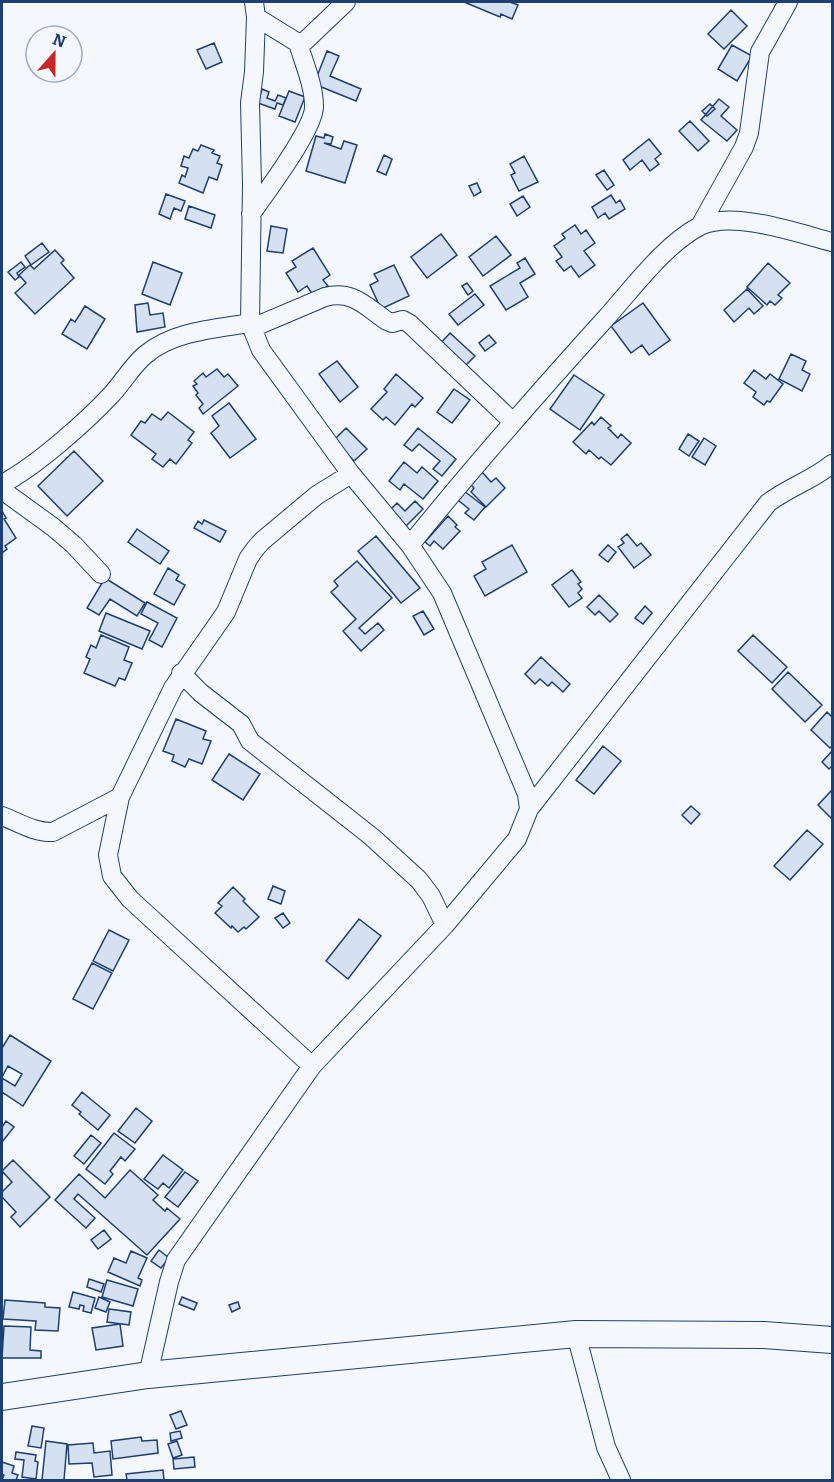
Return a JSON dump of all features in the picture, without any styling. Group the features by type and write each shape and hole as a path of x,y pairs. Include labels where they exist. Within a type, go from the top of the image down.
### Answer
{"main road":[{"path":"7,1391 148,1375 576,1334 764,1335 832,1340"}],"street":[{"path":"298,43 305,41 346,2"},
{"path":"700,226 744,147 749,133 760,52 788,2"},
{"path":"251,214 310,126 315,109 298,43 255,9"},
{"path":"255,9 254,72 250,103 251,326 261,350 351,474 410,545 442,593 527,794 529,809"},
{"path":"410,545 513,422 666,250 700,226 723,220 750,222 832,242"},
{"path":"101,574 74,545 4,480 70,433 110,396 145,355 193,332 251,326 325,297 337,294 349,296 387,321 392,323 403,320 410,324 513,422"},
{"path":"148,1375 176,1260 312,1066 445,925 517,839 529,809 768,503 781,493 816,477 832,464"},
{"path":"312,1066 130,900 112,876 108,855 120,797 181,673 226,612 248,559 262,541 317,495 351,474"},
{"path":"181,673 201,693 241,724 250,741 372,837 419,880 431,896 445,925"},
{"path":"2,816 34,829 53,832 120,797"},
{"path":"576,1334 606,1447 621,1480"}],"building":[{"path":"464,2 510,2 518,5 512,19 501,14 500,17"},
{"path":"731,10 747,26 724,49 708,34"},
{"path":"214,43 222,62 206,69 197,50"},
{"path":"732,45 752,56 737,81 718,69"},
{"path":"327,51 339,56 330,76 361,89 356,101 314,84"},
{"path":"262,89 269,92 267,98 275,101 278,95 286,98 283,105 277,103 275,109 258,103"},
{"path":"289,91 305,97 295,122 279,116"},
{"path":"719,99 729,107 721,116 737,130 727,141 701,120"},
{"path":"710,104 715,109 707,116 702,111"},
{"path":"690,121 709,141 698,151 679,131"},
{"path":"325,134 333,137 331,144 324,143 341,149 344,141 357,145 345,183 306,171 316,136 324,138"},
{"path":"649,139 661,154 655,159 659,164 650,171 642,160 630,170 623,160"},
{"path":"201,145 214,150 212,153 220,156 217,163 222,165 217,180 209,177 203,193 179,183 182,175 185,177 188,168 181,166 184,156 189,158 193,149 198,151"},
{"path":"384,155 392,159 386,175 377,171"},
{"path":"524,156 538,182 519,191 511,175 515,173 510,164"},
{"path":"604,170 614,185 607,190 596,175"},
{"path":"477,183 481,192 474,196 469,186"},
{"path":"166,194 185,201 181,211 174,208 170,219 159,214"},
{"path":"611,195 616,203 620,200 625,209 609,219 605,213 598,218 592,207"},
{"path":"523,196 530,207 517,216 510,204"},
{"path":"189,206 215,215 211,228 185,219"},
{"path":"575,225 581,234 586,230 595,243 584,251 595,265 579,277 571,266 564,271 556,261 562,257 554,246 565,238 562,234"},
{"path":"271,226 287,229 283,253 267,251"},
{"path":"441,234 457,255 427,278 411,257"},
{"path":"496,236 511,255 483,276 469,257"},
{"path":"42,243 49,252 31,265 25,256"},
{"path":"313,248 330,275 323,280 328,286 313,295 307,286 298,292 286,273 296,267 292,261"},
{"path":"55,250 64,260 61,263 74,278 35,314 15,293 26,283 19,275 30,265 34,269"},
{"path":"525,258 535,274 520,283 528,297 506,310 490,286 520,268 517,263"},
{"path":"21,262 25,267 17,273 19,277 15,280 8,272"},
{"path":"153,262 182,273 170,305 142,294"},
{"path":"768,263 790,283 778,295 782,298 775,305 770,301 767,305 747,287"},
{"path":"394,265 409,296 381,309 370,285 378,281 374,274"},
{"path":"467,283 473,291 468,295 462,286"},
{"path":"747,289 763,306 754,314 749,308 734,322 724,310"},
{"path":"475,294 484,305 458,325 449,314"},
{"path":"148,303 150,315 163,313 165,327 137,332 135,305"},
{"path":"643,303 670,340 649,355 642,345 631,353 611,326"},
{"path":"85,306 105,319 87,349 62,334 71,319 75,322"},
{"path":"450,333 475,356 464,367 440,344"},
{"path":"489,335 496,343 485,351 479,343"},
{"path":"791,354 806,361 802,370 810,374 802,391 779,379"},
{"path":"337,361 358,387 340,402 319,374"},
{"path":"217,369 224,377 228,374 238,386 203,414 199,408 203,404 196,395 198,393 193,386 197,384 194,381 203,373 206,377"},
{"path":"754,370 766,379 770,374 783,384 770,402 767,401 764,405 753,397 756,392 744,383"},
{"path":"396,374 423,398 415,407 412,404 395,425 386,417 383,420 371,409 387,392 384,389"},
{"path":"574,375 604,395 580,430 550,409"},
{"path":"454,389 470,400 452,423 437,412"},
{"path":"229,403 256,439 230,458 211,433 219,426 212,416"},
{"path":"168,412 194,432 188,440 192,443 176,464 170,459 163,467 152,459 156,454 131,435 141,421 145,423 152,414 161,420"},
{"path":"601,417 611,426 608,428 618,438 621,434 631,443 611,465 601,457 599,459 589,450 586,454 573,442 592,422 594,425"},
{"path":"346,428 367,449 354,461 334,440"},
{"path":"418,428 456,459 442,476 433,469 440,461 419,444 412,451 404,445"},
{"path":"688,434 699,441 689,456 679,449"},
{"path":"704,438 716,446 705,465 692,457"},
{"path":"74,451 103,481 67,516 38,486"},
{"path":"404,462 417,473 422,467 438,481 423,499 404,484 400,490 389,481"},
{"path":"482,472 491,482 496,478 505,488 486,507 471,492 474,488 470,484"},
{"path":"464,491 485,507 474,520 465,513 469,509 458,500"},
{"path":"415,501 423,509 404,528 388,512 397,503 405,511"},
{"path":"2,511 6,518 4,519 16,538 5,546 7,549 2,553"},
{"path":"448,516 460,531 443,549 434,541 430,546 425,542"},
{"path":"204,520 226,531 220,542 194,528 198,521 202,524"},
{"path":"137,529 169,551 160,564 128,542"},
{"path":"627,534 637,546 641,543 651,555 634,568 618,547 624,543 621,539"},
{"path":"376,536 420,588 401,603 358,551"},
{"path":"512,545 527,572 485,596 474,576 486,569 482,562"},
{"path":"608,545 616,552 608,562 599,555"},
{"path":"357,561 392,598 359,628 365,634 378,623 384,630 361,651 343,631 356,619 331,592 338,586 334,581"},
{"path":"168,568 179,575 176,580 185,585 174,605 154,594"},
{"path":"572,570 581,582 578,584 582,589 578,593 582,598 569,607 552,585"},
{"path":"105,578 145,603 137,616 110,599 99,615 87,608"},
{"path":"599,595 618,614 610,622 599,611 595,615 587,607"},
{"path":"147,602 177,618 162,647 149,640 158,623 141,614"},
{"path":"645,606 652,613 643,624 635,618"},
{"path":"423,611 434,629 424,635 413,616"},
{"path":"106,613 150,631 142,649 99,631"},
{"path":"101,635 129,647 124,660 132,663 125,680 119,678 115,686 84,673 90,659 86,657 91,645 96,648"},
{"path":"753,635 787,667 772,683 738,651"},
{"path":"541,657 570,684 563,692 552,682 548,686 540,679 535,684 525,674"},
{"path":"788,672 822,705 805,722 772,689"},
{"path":"827,712 832,717 832,746 830,748 811,730"},
{"path":"176,719 206,731 203,739 211,741 202,764 189,759 185,767 172,761 174,755 163,751"},
{"path":"603,746 621,761 594,794 576,780"},
{"path":"832,751 832,766 829,769 822,762"},
{"path":"229,754 260,774 243,800 212,780"},
{"path":"832,790 832,819 818,805"},
{"path":"691,806 700,814 691,824 682,815"},
{"path":"807,830 823,844 790,880 774,866"},
{"path":"273,886 285,891 281,904 268,899"},
{"path":"233,887 259,917 246,929 244,927 238,932 215,913 222,906 218,903"},
{"path":"283,913 290,923 283,928 275,918"},
{"path":"359,919 381,936 348,979 326,961"},
{"path":"109,930 129,940 113,971 93,961"},
{"path":"92,963 112,973 93,1009 73,999"},
{"path":"10,1035 51,1061 23,1106 2,1092 2,1078 15,1086 22,1074 8,1066 2,1077 2,1048"},
{"path":"82,1092 110,1115 98,1130 72,1105"},
{"path":"136,1108 152,1121 135,1143 118,1131"},
{"path":"6,1121 14,1127 2,1142 2,1127"},
{"path":"114,1133 135,1149 125,1161 121,1157 110,1171 113,1174 105,1184 86,1169"},
{"path":"91,1135 101,1143 84,1164 74,1156"},
{"path":"163,1155 183,1170 169,1188 163,1183 158,1189 144,1179"},
{"path":"13,1160 50,1197 20,1227 11,1217 16,1212 2,1197 2,1192 12,1182 2,1171"},
{"path":"130,1170 158,1195 153,1200 165,1211 167,1208 180,1219 147,1255 78,1194 74,1199 95,1218 86,1228 55,1200 79,1174 105,1198"},
{"path":"185,1172 198,1181 178,1207 165,1197"},
{"path":"104,1230 111,1239 98,1249 91,1240"},
{"path":"159,1250 169,1258 161,1268 151,1261"},
{"path":"131,1251 147,1258 138,1278 142,1280 140,1286 108,1272 114,1258 126,1263"},
{"path":"89,1279 104,1284 101,1292 87,1287"},
{"path":"107,1280 138,1289 133,1306 102,1297"},
{"path":"73,1292 95,1298 91,1313 83,1311 84,1306 80,1305 79,1309 69,1307"},
{"path":"99,1297 110,1302 106,1312 95,1308"},
{"path":"182,1297 197,1303 194,1310 179,1304"},
{"path":"5,1300 45,1303 45,1307 60,1308 58,1331 35,1330 36,1321 3,1319"},
{"path":"238,1302 240,1308 232,1312 229,1305"},
{"path":"109,1309 131,1312 129,1325 107,1322"},
{"path":"120,1324 123,1346 96,1350 92,1328"},
{"path":"4,1326 31,1327 30,1350 41,1351 41,1358 2,1358"},
{"path":"181,1411 187,1425 176,1429 170,1415"},
{"path":"32,1426 44,1428 41,1448 28,1446"},
{"path":"180,1431 182,1438 171,1441 170,1433"},
{"path":"141,1437 142,1441 157,1440 158,1453 113,1459 111,1441"},
{"path":"46,1441 67,1444 64,1480 42,1480"},
{"path":"177,1441 182,1455 173,1458 168,1444"},
{"path":"93,1443 94,1453 110,1451 112,1475 94,1477 92,1463 69,1464 68,1445"},
{"path":"16,1452 36,1455 35,1461 38,1462 36,1479 22,1477 24,1460 15,1459"},
{"path":"194,1457 195,1467 174,1469 173,1459"},
{"path":"2,1462 14,1466 12,1473 18,1475 16,1480 2,1480 4,1475 2,1474"},
{"path":"163,1470 164,1480 127,1480 126,1474"}]}
